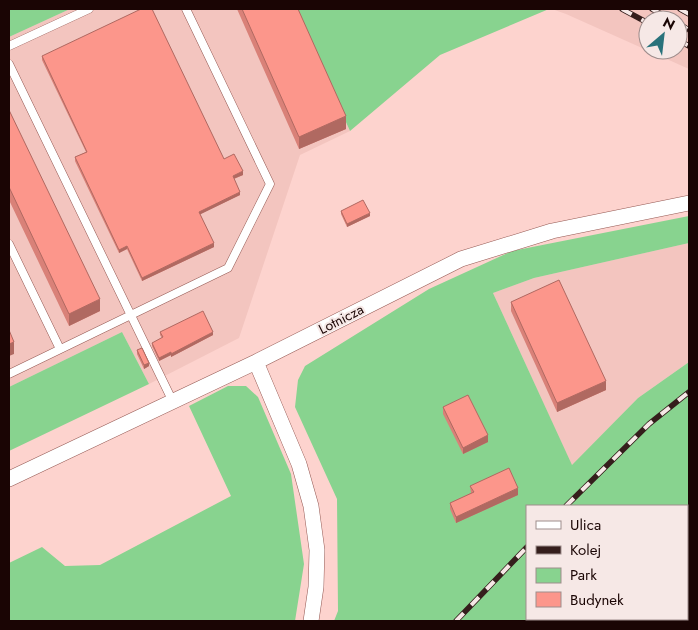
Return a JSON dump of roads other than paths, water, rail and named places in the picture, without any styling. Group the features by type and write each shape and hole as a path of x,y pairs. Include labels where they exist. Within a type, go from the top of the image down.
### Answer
{"street":[{"name":"Lotnicza","path":"9,479 256,362 461,259 552,231 689,203"},
{"path":"256,362 299,464 311,506 317,550 316,587 311,621"}],"lane":[{"path":"9,46 89,9"},
{"path":"9,374 228,268 270,184 186,9"},
{"path":"9,64 173,402"},
{"path":"9,244 60,349"}],"railway":[{"path":"622,9 638,18"},
{"path":"680,9 689,14"},
{"path":"567,505 649,424 689,392"},
{"path":"456,621 526,548"}]}
